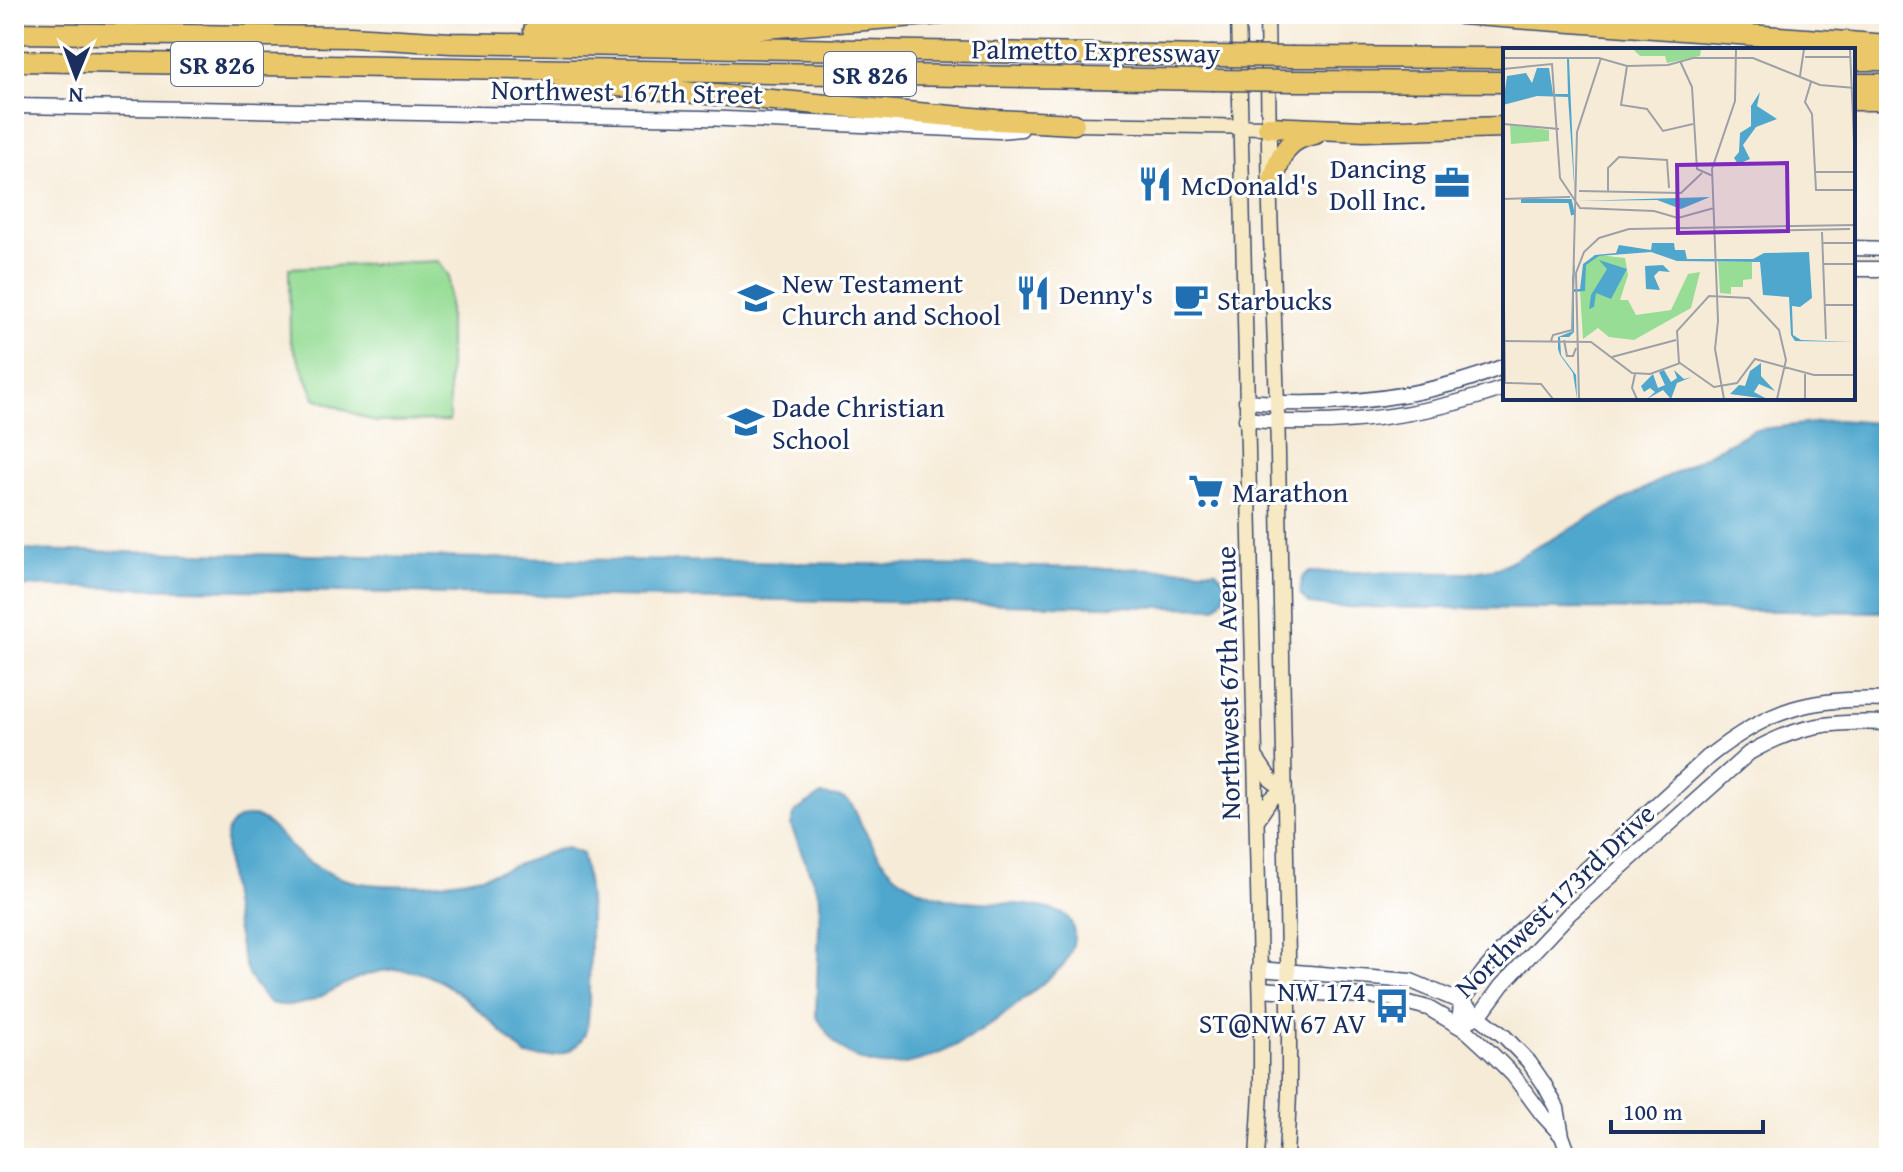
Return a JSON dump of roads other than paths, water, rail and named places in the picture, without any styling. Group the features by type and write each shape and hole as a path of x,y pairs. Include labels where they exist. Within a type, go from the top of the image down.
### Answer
{"highway":[{"path":"351,37 419,30 726,31 941,14"},
{"path":"1463,14 1889,45"},
{"name":"Palmetto Expressway","path":"14,33 351,37 451,43 1211,56 1503,58"},
{"path":"1855,60 1889,60"},
{"name":"Palmetto Expressway","path":"14,61 1503,82"},
{"path":"528,68 584,83 996,120 1074,124"},
{"path":"1855,84 1889,84"},
{"path":"1855,100 1889,100"},
{"path":"1268,127 1332,131 1503,127"},
{"path":"1270,191 1283,153 1293,140 1332,131"}],"main road":[{"name":"Northwest 67th Avenue","path":"1238,14 1261,989 1261,1092 1257,1158"},
{"name":"Northwest 67th Avenue","path":"1267,14 1288,991 1286,1158"},
{"name":"Northwest 167th Street","path":"1074,124 1268,127"},
{"path":"1255,756 1271,780 1283,789 1271,799 1257,820"}],"street":[{"path":"1430,14 1463,14"},
{"path":"1828,14 1889,14"},
{"name":"Northwest 167th Street","path":"14,106 703,118 999,131 1074,124"},
{"path":"1855,248 1889,249"},
{"path":"1855,269 1889,269"},
{"path":"1246,401 1277,404 1357,402 1435,389 1503,367"},
{"path":"1246,419 1324,424 1394,417 1432,410 1503,389"},
{"name":"Northwest 173rd Drive","path":"1459,1026 1461,1002 1509,943 1554,897 1736,735 1763,719 1791,708 1828,700 1889,700"},
{"name":"Northwest 173rd Drive","path":"1459,1026 1480,1015 1523,961 1570,913 1749,753 1773,739 1830,722 1889,723"},
{"path":"1259,969 1411,981 1461,1002 1480,1015 1529,1062 1557,1108 1570,1158"},
{"path":"1261,989 1406,1000 1428,1008 1459,1026 1513,1075 1562,1136"}],"water":[{"path":"1838,420 1889,424 1889,612 1332,607 1310,604 1300,594 1302,577 1309,572 1469,573 1498,568 1753,430"},
{"path":"14,550 1215,570 1225,581 1225,596 1216,608 14,586"},
{"path":"821,795 850,803 887,866 914,887 953,900 1036,906 1062,913 1074,930 1072,948 1064,965 990,1024 961,1043 930,1057 899,1065 870,1063 843,1050 816,1016 820,898 791,826 795,812"},
{"path":"254,816 273,828 310,863 331,874 365,884 405,886 446,882 491,874 556,850 567,848 582,854 588,888 590,939 588,1018 580,1041 560,1054 527,1056 485,1016 443,983 421,973 397,970 370,974 306,1002 289,1005 270,1003 247,972 235,923 226,856 230,826 239,819"}],"place":[{"name":"Dancing Doll Inc.","path":"1452,183"},
{"name":"McDonald's","path":"1155,184"},
{"name":"Denny's","path":"1033,293"},
{"name":"New Testament Church and School","path":"756,298"},
{"name":"Starbucks","path":"1191,299"},
{"name":"Dade Christian School","path":"746,422"},
{"name":"Marathon","path":"1206,491"},
{"name":"NW 174 ST@NW 67 AV","path":"1392,1006"}]}
